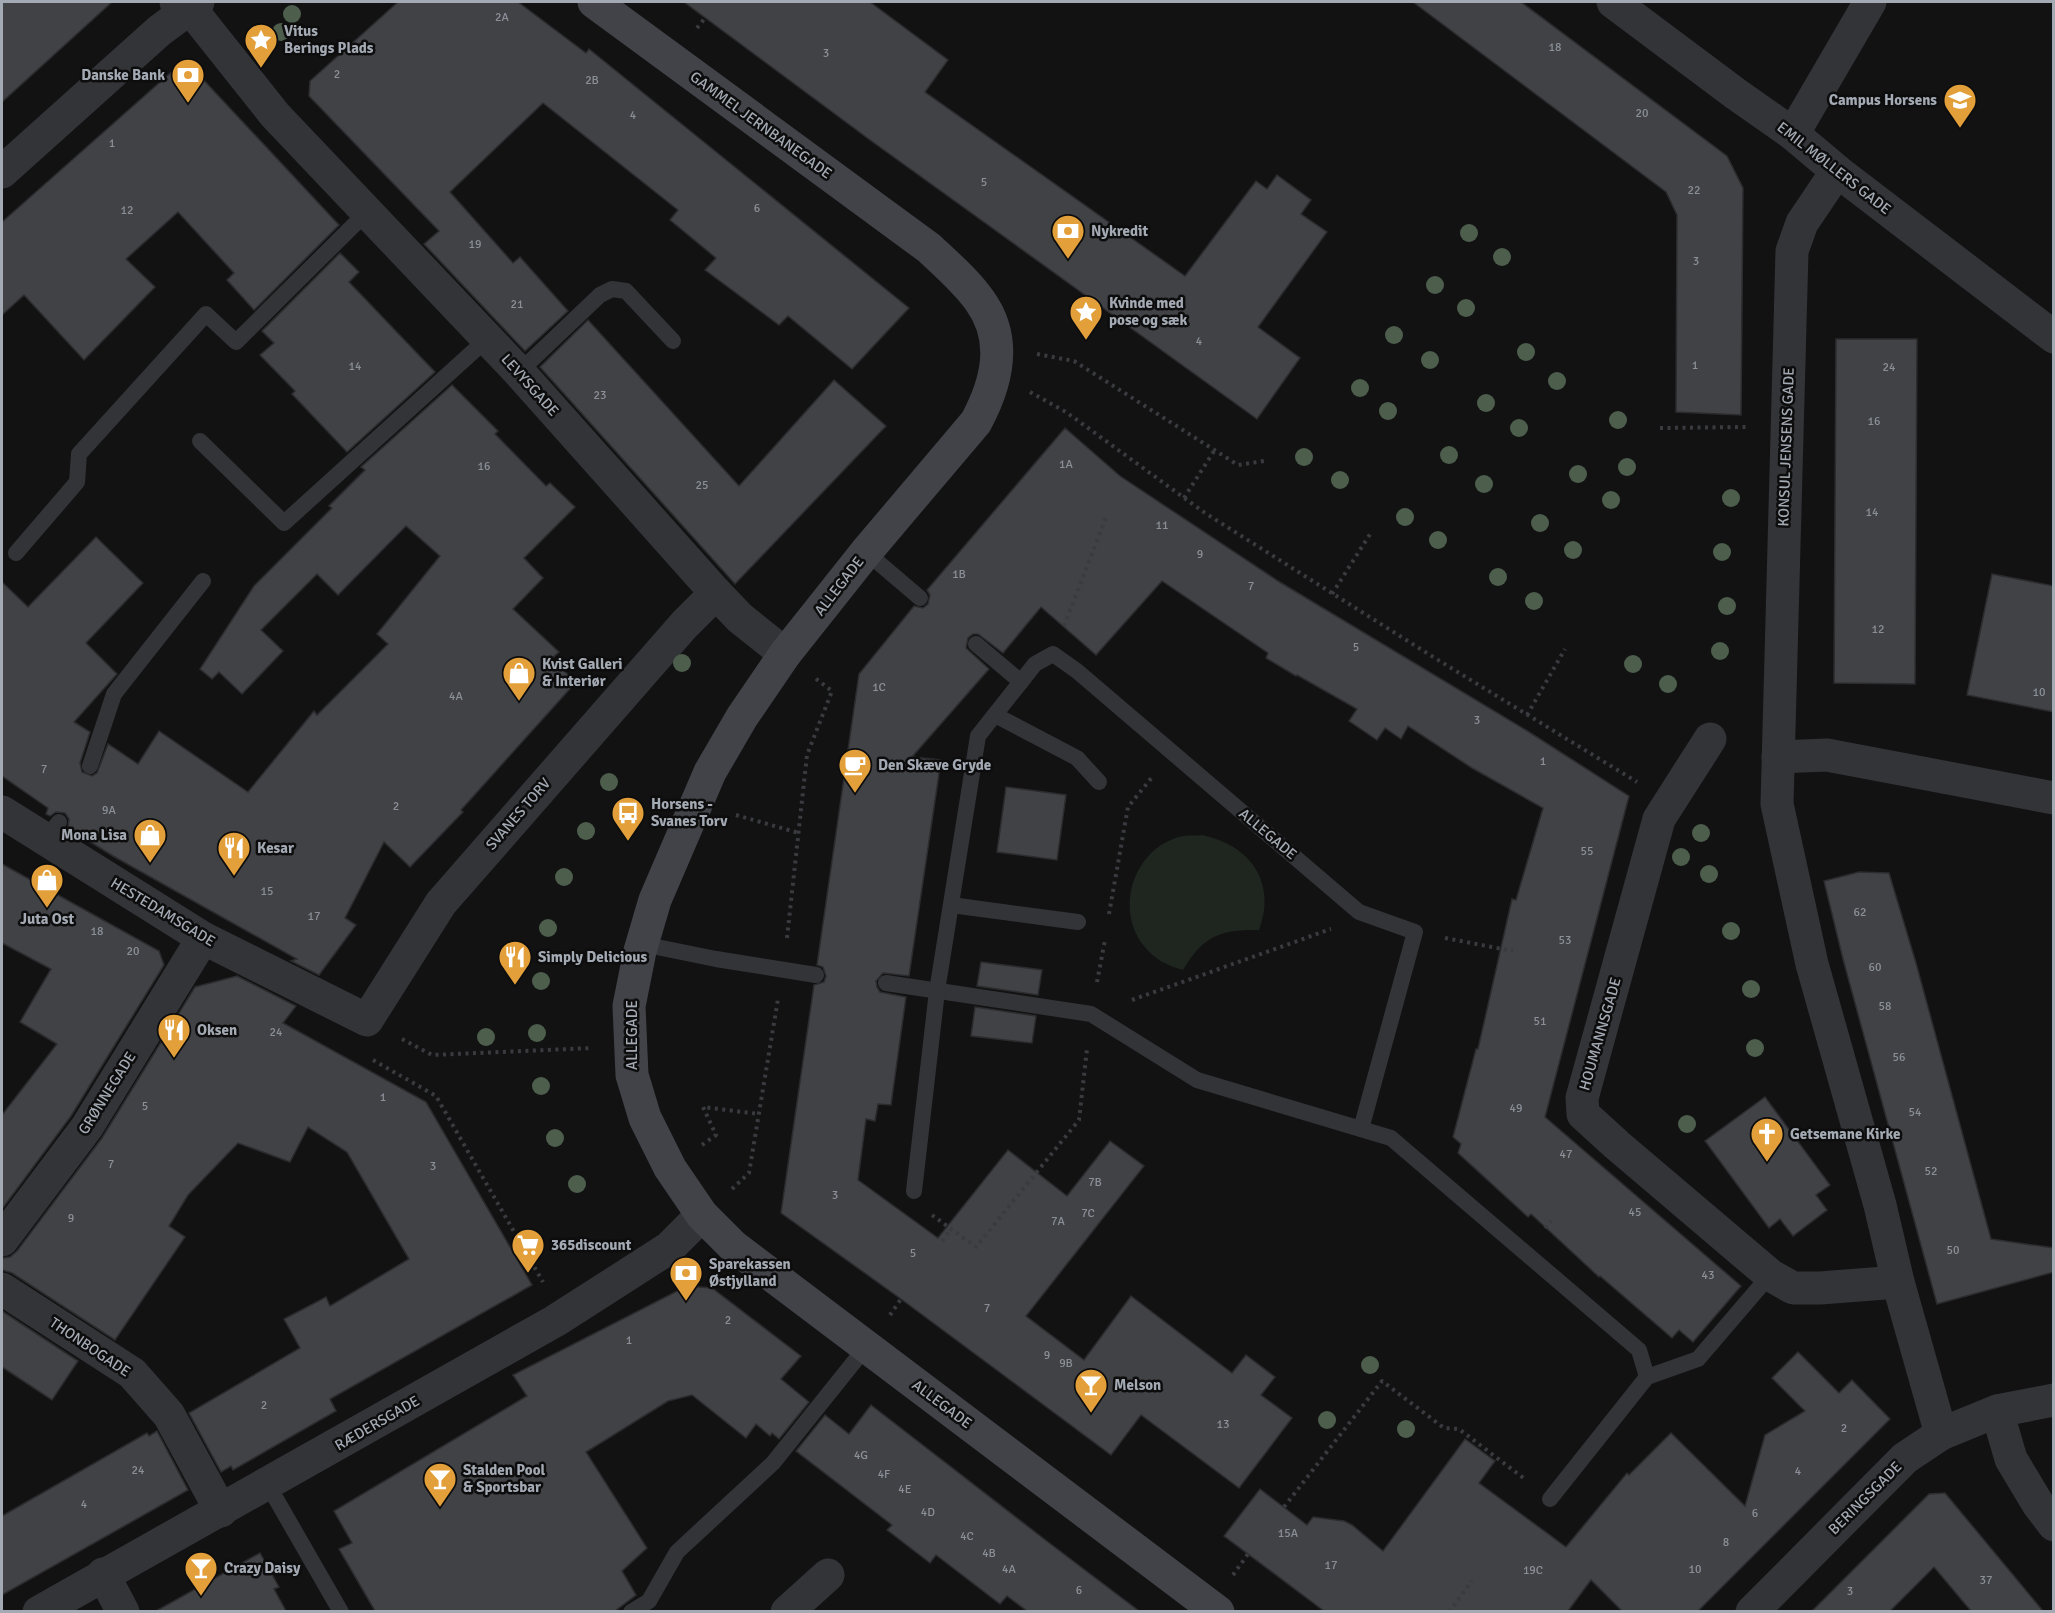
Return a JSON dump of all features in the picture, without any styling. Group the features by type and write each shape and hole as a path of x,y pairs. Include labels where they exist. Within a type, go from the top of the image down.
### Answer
{"street":[{"name":"GAMMEL JERNBANEGADE","path":"594,2 929,248 963,280 981,302 992,326 997,360"},
{"name":"EMIL MØLLERS GADE","path":"1612,2 1793,134 1837,171 2054,337"},
{"path":"1793,134 1870,2"},
{"path":"2,172 188,4"},
{"name":"LEVYSGADE","path":"188,4 275,115 519,372 740,618 785,654"},
{"name":"KONSUL JENSENS GADE","path":"1778,746 1792,251 1802,223 1837,171"},
{"name":"ALLEGADE","path":"997,360 989,399 976,422 866,552 785,654 742,717 710,772 655,900 642,944 629,1006 632,1075 645,1118 670,1168 702,1215 750,1260 1218,1611"},
{"name":"SVANES TORV","path":"368,1020 441,903 684,625 716,592"},
{"name":"HOUMANNSGADE","path":"1710,739 1659,819 1582,1098 1583,1114 1770,1275 1793,1288 1898,1282"},
{"path":"1941,1434 1898,1282 1880,1204 1812,964 1778,804 1778,746 2054,798"},
{"name":"HESTEDAMSGADE","path":"2,812 52,831 203,938 368,1020"},
{"name":"GRØNNEGADE","path":"2,1240 87,1127 203,938"},
{"name":"RÆDERSGADE","path":"39,1611 221,1511 555,1321 669,1248 702,1215"},
{"name":"THONBOGADE","path":"2,1289 132,1373 169,1415 221,1511"},
{"name":"BERINGSGADE","path":"1752,1611 1905,1458 1941,1434 1997,1411 2054,1400"},
{"path":"1997,1411 2011,1459 2038,1504 2054,1525"},
{"path":"103,1574 123,1611"},
{"path":"787,1611 828,1575"}],"lane":[{"path":"16,553 77,482 79,454 206,314 236,342 367,212"},
{"path":"519,372 600,295 612,289 626,291 673,340"},
{"path":"200,441 284,522 487,339"},
{"path":"866,552 920,598"},
{"path":"90,766 114,694 203,581"},
{"path":"976,644 1021,682"},
{"path":"914,1191 937,991 978,736 1035,664 1053,654"},
{"name":"ALLEGADE","path":"1053,654 1077,671 1359,912 1415,932"},
{"path":"995,715 1077,758 1099,782"},
{"path":"951,905 1078,922"},
{"path":"1361,1129 1415,932"},
{"path":"642,944 816,975"},
{"path":"886,983 1091,1014 1197,1080 1391,1138 1639,1350 1647,1377"},
{"path":"1550,1499 1647,1377 1698,1359 1770,1275"},
{"path":"631,1611 649,1601 676,1552 773,1463 866,1347"},
{"path":"267,1485 341,1611"}],"path":[{"path":"997,360 1074,361 1238,465 1264,460"},
{"path":"997,360 1205,513 1638,782 1668,804"},
{"path":"1660,428 1786,426"},
{"path":"1184,498 1214,451"},
{"path":"1053,654 1107,515"},
{"path":"1332,594 1372,531"},
{"path":"1527,715 1565,649"},
{"path":"702,1215 749,1173 783,970 807,755 832,691 785,654"},
{"path":"696,804 799,833"},
{"path":"1091,1014 1346,924 1359,912"},
{"path":"1415,932 1513,951"},
{"path":"368,1020 432,1055 631,1046"},
{"path":"371,1059 436,1095 554,1300 555,1321"},
{"path":"670,1168 716,1135 703,1107 759,1114"},
{"path":"942,1241 951,1229"},
{"path":"1284,1507 1382,1381 1444,1428 1459,1429 1550,1499"},
{"path":"1449,1611 1472,1581"}],"shaded area":[{"path":"1202,835 1234,847 1255,868 1262,881 1264,913 1259,930 1234,931 1214,937 1198,949 1183,970 1152,955 1144,946 1135,931 1130,914 1130,897 1141,865 1152,852 1166,842 1183,836"}],"building":[{"path":"2,2 112,2 2,102"},
{"path":"398,2 518,2 586,53 589,49 909,308 852,369 788,316 779,325 705,270 716,258 670,220 678,210 543,103 450,192 513,263 520,257 568,311 525,351 424,244 439,231 309,96 310,81"},
{"path":"684,2 870,2 948,60 925,92 1185,276 1256,181 1267,189 1277,175 1311,200 1301,214 1327,232 1258,327 1300,358 1257,419 870,140"},
{"path":"1413,2 1521,2 1727,156 1743,188 1741,415 1676,412 1677,215 1666,192"},
{"path":"185,60 339,225 254,310 227,280 234,273 178,212 126,259 155,287 84,360 24,295 2,315 2,222"},
{"path":"340,253 359,272 349,282 435,372 347,452 292,394 295,391 260,355 274,343 262,331"},
{"path":"588,320 739,486 834,380 886,426 735,584 540,367"},
{"path":"1836,339 1917,339 1915,684 1834,683"},
{"path":"452,385 498,431 495,434 546,486 550,483 575,507 524,558 543,578 513,609 559,652 551,659 576,682 461,810 463,812 410,867 384,842 345,918 356,925 319,975 291,961 297,959 113,856 68,828 69,819 65,813 56,812 50,816 46,814 48,808 2,776 2,582 28,607 96,537 143,583 86,643 117,674 74,722 90,732 80,763 82,772 92,776 97,773 108,744 138,764 159,731 248,792 314,711 317,715 388,644 377,634 440,556 406,526 338,595 317,574 261,630 283,651 242,694 219,672 212,679 200,669 254,586 332,508 329,506 365,470 361,467"},
{"path":"1065,428 1120,476 1278,581 1529,732 1629,796 1545,1117 1741,1286 1693,1342 1679,1330 1672,1338 1599,1277 1531,1214 1528,1217 1458,1153 1461,1144 1453,1137 1476,1049 1478,1049 1512,899 1516,900 1543,808 1472,768 1408,726 1401,739 1385,728 1377,740 1349,721 1357,709 1266,658 1268,653 1162,581 1096,655 1041,607 1003,653 978,634 973,634 968,638 966,648 989,669 912,757 941,760 909,976 883,973 876,981 880,992 906,997 891,1105 878,1104 875,1121 866,1119 858,1180 938,1238 1008,1150 1067,1196 1110,1141 1144,1166 1026,1316 1084,1360 1131,1296 1232,1373 1246,1355 1275,1377 1261,1395 1292,1418 1239,1488 1141,1415 1111,1455 781,1213 814,985 824,982 826,976 823,967 817,965 859,674 914,606 923,608 928,604 930,595 927,590"},
{"path":"1992,574 2054,586 2054,712 1967,695"},
{"path":"1006,787 1066,795 1057,860 997,852"},
{"path":"2,864 159,951 164,965 71,1116 2,1209 2,1115 57,1044 20,1022 51,969 2,943"},
{"path":"1859,872 1889,873 1916,963 1991,1239 2054,1248 2054,1272 1937,1304 1824,881"},
{"path":"981,962 1042,970 1038,995 977,986"},
{"path":"237,976 296,1006 283,1023 426,1102 532,1285 330,1399 336,1411 233,1470 231,1466 221,1472 189,1413 300,1348 284,1319 326,1297 330,1306 409,1259 347,1152 308,1127 290,1162 238,1143 188,1195 169,1226 185,1237 115,1340 12,1273 2,1270 2,1258 10,1257 17,1251 102,1138 195,987"},
{"path":"975,1007 1036,1016 1032,1043 971,1036"},
{"name":"Getsemane Kirke","path":"1765,1097 1830,1185 1816,1195 1827,1210 1793,1236 1780,1219 1769,1228 1705,1141"},
{"path":"687,1286 712,1288 801,1356 781,1379 809,1402 779,1439 772,1433 770,1436 756,1424 746,1438 692,1395 668,1401 586,1452 647,1548 622,1571 636,1595 615,1611 375,1611 339,1549 352,1543 334,1511 527,1396 513,1375"},
{"path":"2,1311 78,1361 52,1400 2,1367"},
{"path":"1798,1352 1839,1393 1852,1380 1890,1419 1698,1611 1622,1611 1591,1580 1568,1611 1324,1611 1224,1536 1260,1489 1307,1525 1313,1517 1344,1521 1383,1551 1465,1439 1495,1461 1479,1483 1566,1547 1627,1473 1629,1475 1671,1433 1745,1506 1765,1435 1805,1411 1772,1378"},
{"path":"871,1405 1139,1611 1027,1611 1007,1596 1000,1604 936,1555 930,1563 887,1530 892,1525 796,1451 825,1415 849,1434"},
{"path":"157,1431 188,1490 2,1595 2,1516 147,1433 149,1436"},
{"path":"1945,1493 2043,1611 1971,1611 1934,1567 1890,1611 1812,1611 1929,1494"},
{"path":"260,1553 279,1587 274,1589 286,1611 156,1611"}],"place":[{"name":"Vitus Berings Plads","path":"261,69"},
{"name":"Danske Bank","path":"188,104"},
{"name":"Campus Horsens","path":"1960,129"},
{"name":"Nykredit","path":"1068,260"},
{"name":"Kvinde med pose og sæk","path":"1086,341"},
{"name":"Kvist Galleri & Interiør","path":"519,702"},
{"name":"Den Skæve Gryde","path":"855,794"},
{"name":"Horsens - Svanes Torv","path":"628,842"},
{"name":"Mona Lisa","path":"150,864"},
{"name":"Kesar","path":"234,877"},
{"name":"Juta Ost","path":"47,909"},
{"name":"Simply Delicious","path":"515,986"},
{"name":"Oksen","path":"174,1059"},
{"name":"Getsemane Kirke","path":"1767,1163"},
{"name":"365discount","path":"528,1274"},
{"name":"Sparekassen Østjylland","path":"686,1302"},
{"name":"Melson","path":"1091,1414"},
{"name":"Stalden Pool & Sportsbar","path":"440,1508"},
{"name":"Crazy Daisy","path":"201,1597"}]}
